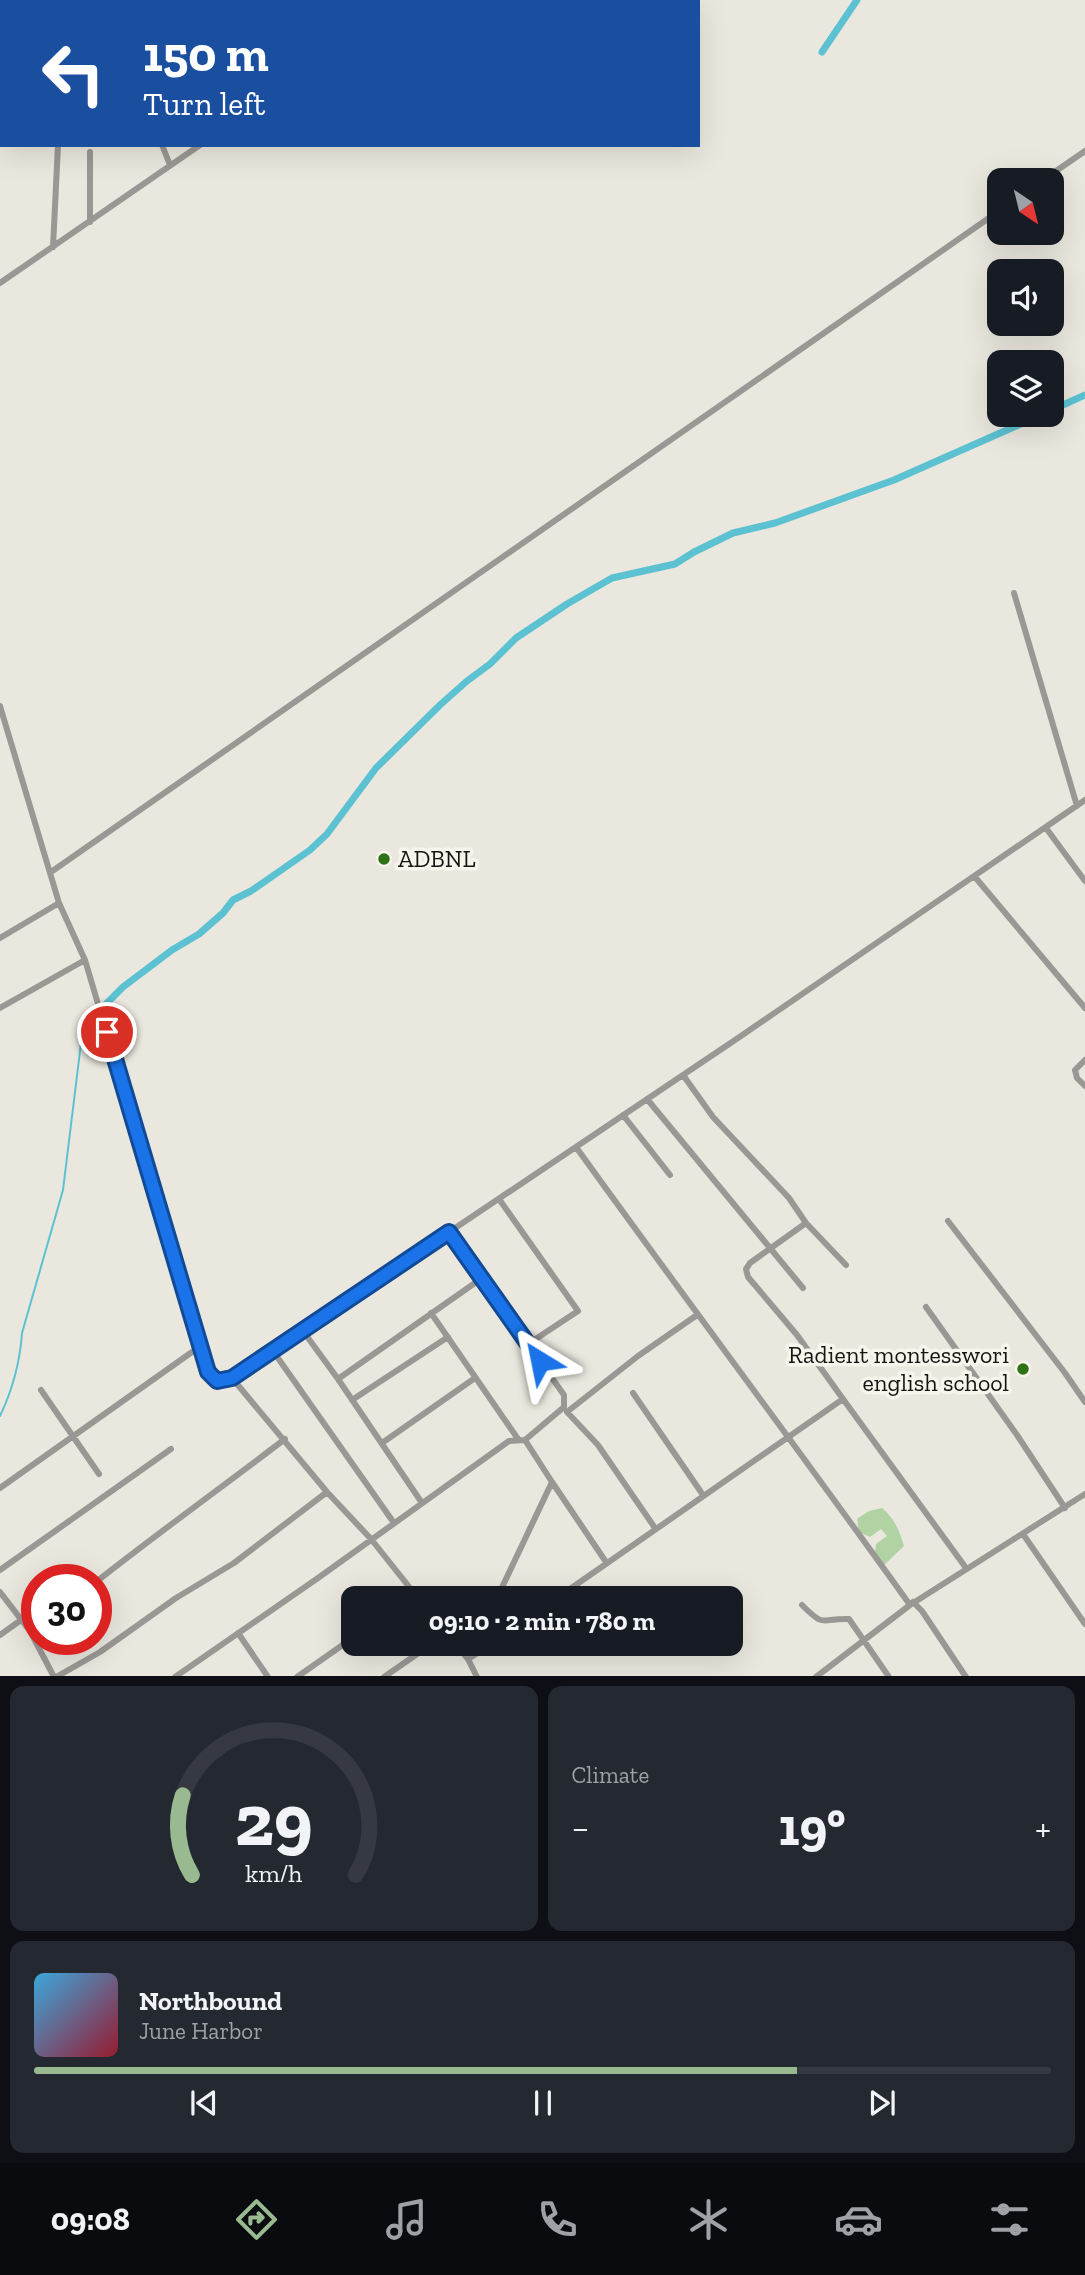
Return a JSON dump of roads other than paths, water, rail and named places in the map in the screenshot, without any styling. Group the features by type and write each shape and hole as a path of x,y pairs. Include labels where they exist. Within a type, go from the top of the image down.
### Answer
{"street":[{"path":"53,247 58,147"},
{"path":"163,147 170,165"},
{"path":"0,284 197,147"},
{"path":"1060,168 1085,151"},
{"path":"90,152 90,222"},
{"path":"51,872 987,219"},
{"path":"1014,593 1077,806"},
{"path":"0,706 59,903 85,960 208,1372 217,1381 232,1378 303,1331 1085,800"},
{"path":"1046,828 1085,881"},
{"path":"975,877 1085,1008"},
{"path":"0,938 59,903"},
{"path":"0,1008 85,960"},
{"path":"1085,1060 1075,1070 1077,1079 1085,1086"},
{"path":"683,1075 713,1117 789,1198 806,1223 846,1265"},
{"path":"648,1099 803,1288"},
{"path":"623,1115 670,1175"},
{"path":"576,1147 911,1604 922,1611 966,1676"},
{"path":"499,1199 579,1311 528,1344"},
{"path":"948,1221 1085,1402"},
{"path":"806,1223 750,1263 746,1269 748,1277 797,1335 966,1568"},
{"path":"449,1232 564,1395 565,1410 598,1445 655,1528"},
{"path":"338,1379 482,1278"},
{"path":"926,1307 1065,1508"},
{"path":"431,1313 606,1562"},
{"path":"175,1676 509,1441 521,1440 697,1315"},
{"path":"303,1331 422,1503"},
{"path":"352,1400 448,1337"},
{"path":"0,1488 192,1352 201,1350"},
{"path":"273,1351 394,1523"},
{"path":"232,1378 327,1492 371,1539 407,1586"},
{"path":"382,1443 475,1378"},
{"path":"41,1390 99,1474"},
{"path":"633,1393 703,1495"},
{"path":"573,1586 843,1399"},
{"path":"112,1569 285,1439"},
{"path":"0,1570 172,1449"},
{"path":"503,1586 552,1482"},
{"path":"43,1655 55,1676 100,1652 176,1598 234,1563 327,1492"},
{"path":"816,1676 911,1604 1085,1494"},
{"path":"1023,1534 1085,1624"},
{"path":"0,1592 21,1620 0,1635"},
{"path":"802,1605 825,1622 849,1619 889,1676"},
{"path":"239,1633 268,1676"},
{"path":"296,1676 341,1646"},
{"path":"384,1676 414,1656"},
{"path":"466,1656 473,1675"},
{"path":"468,1659 473,1656"}],"waterway":[{"path":"822,52 857,0"},
{"path":"1064,405 1085,395"},
{"path":"104,1006 123,987 172,950 199,934 223,913 233,900 251,891 310,850 327,834 376,768 441,704 490,664 516,638 567,604 612,578 675,564 733,533 775,523 894,480 1014,427"},
{"path":"0,1416 15,1376 22,1333 63,1190 81,1043 93,1013"}],"place":[{"name":"ADBNL","path":"384,859"},
{"name":"Radient montesswori english school","path":"1023,1369"}]}
